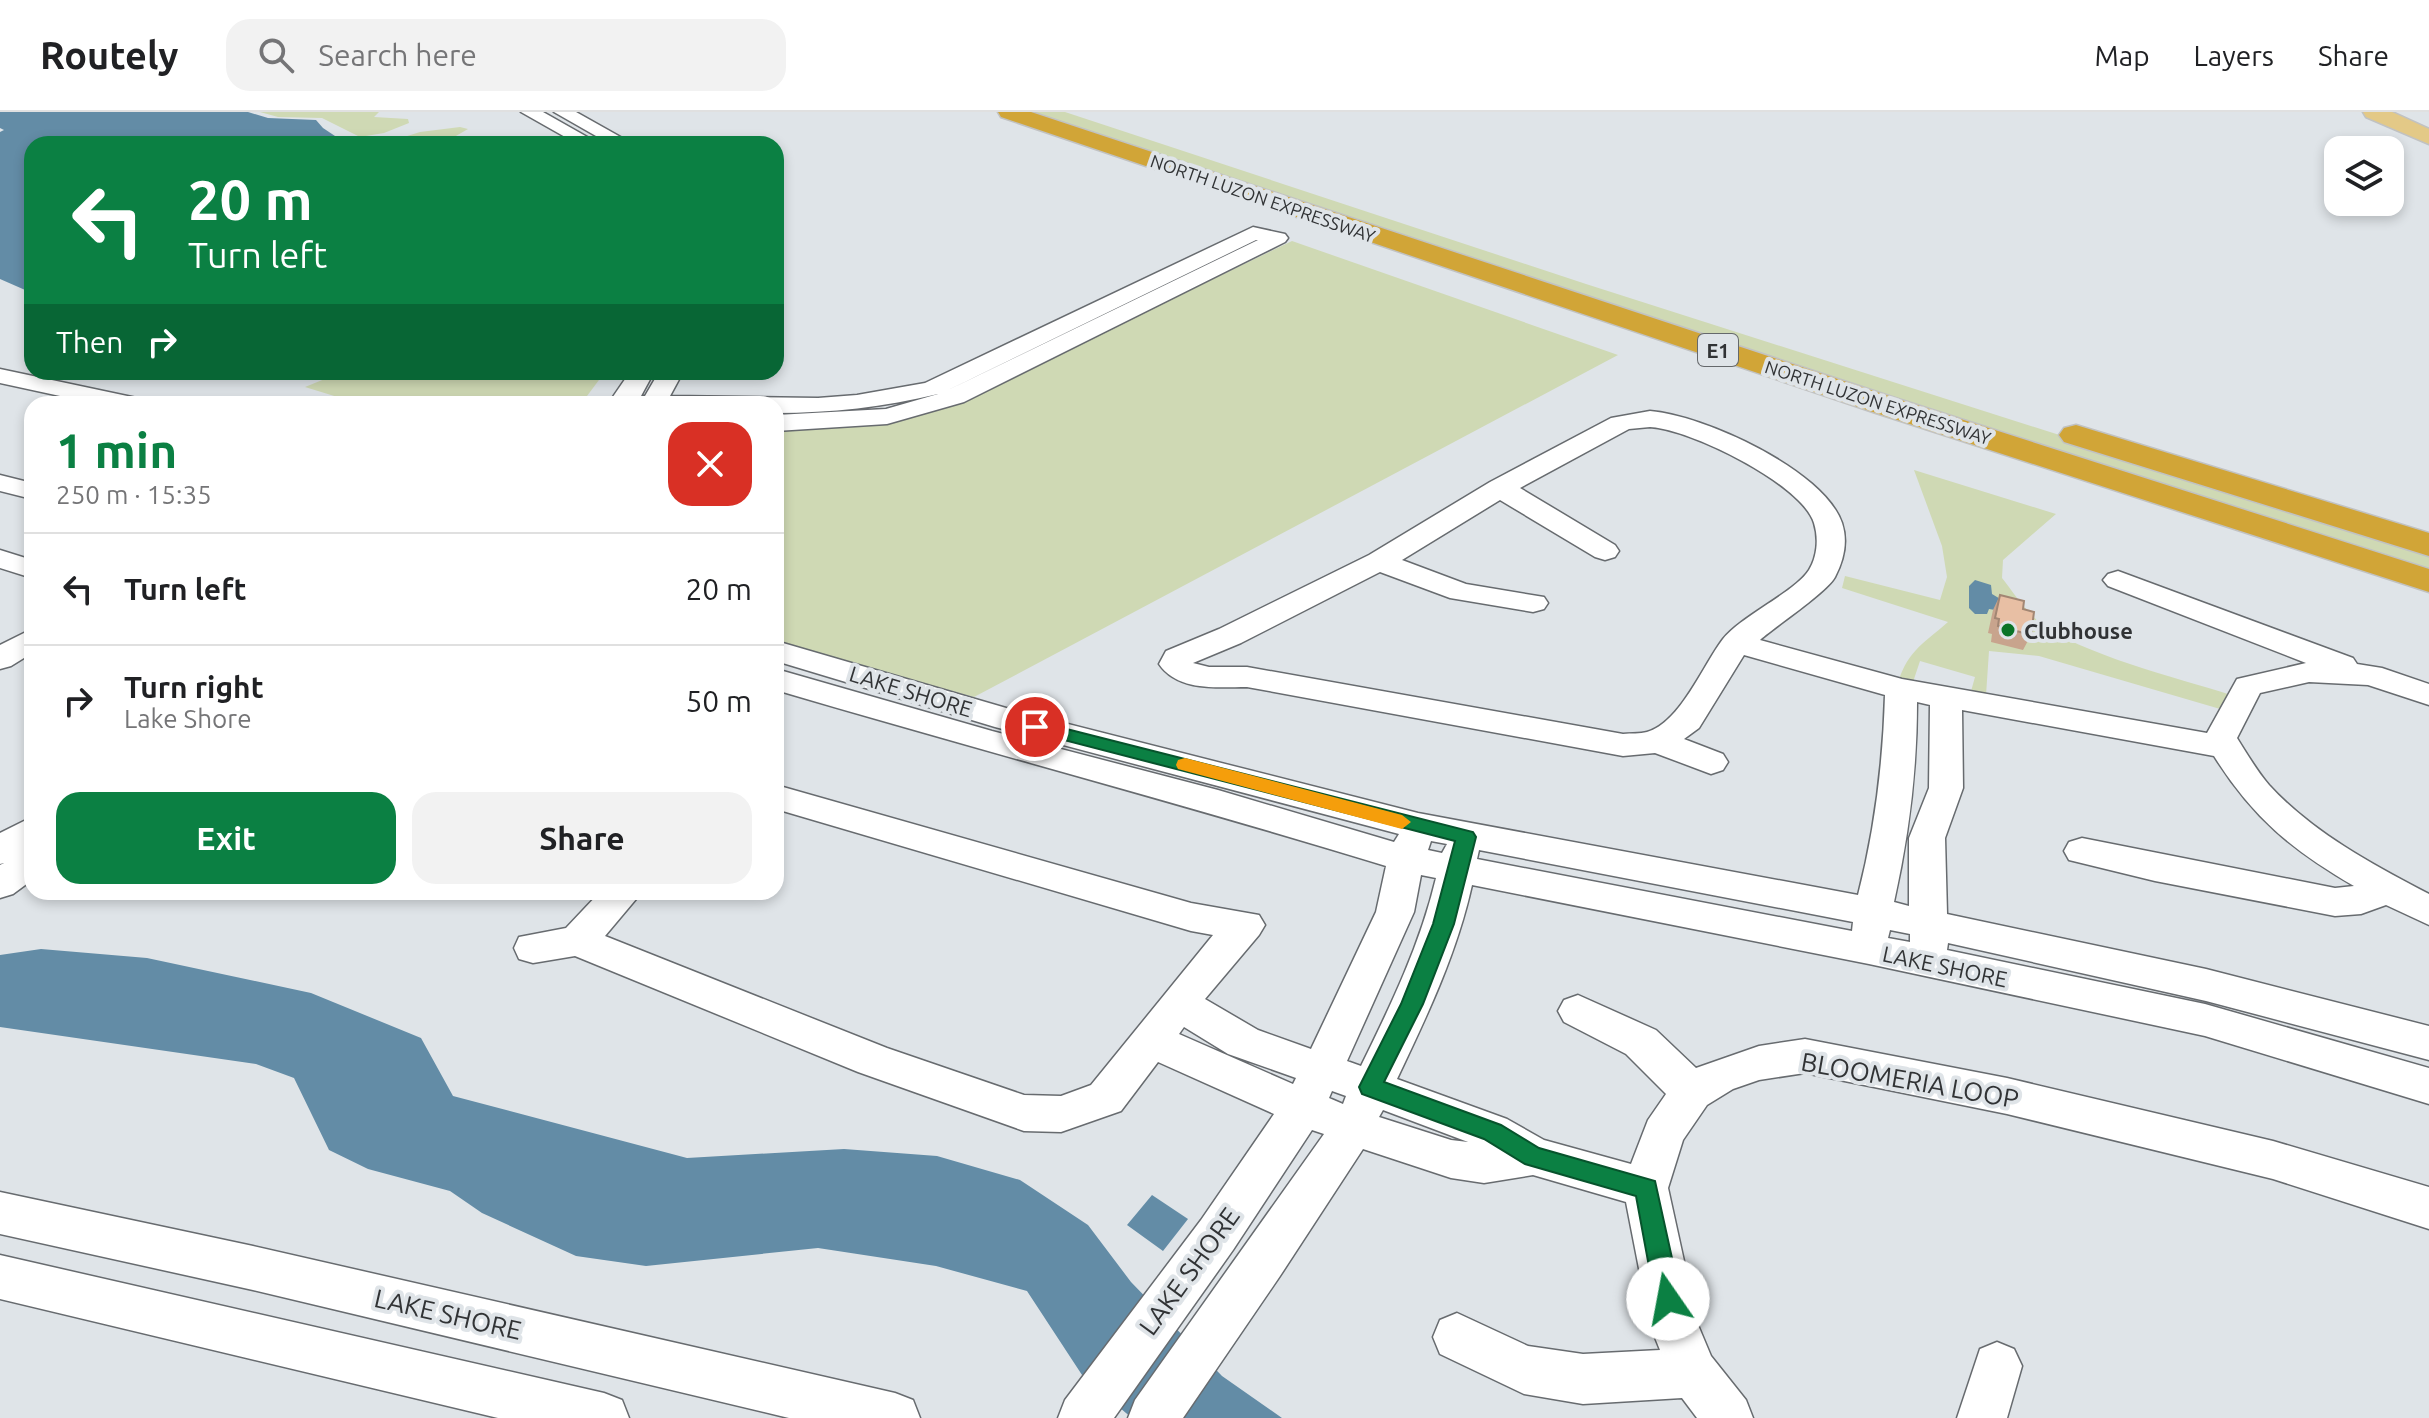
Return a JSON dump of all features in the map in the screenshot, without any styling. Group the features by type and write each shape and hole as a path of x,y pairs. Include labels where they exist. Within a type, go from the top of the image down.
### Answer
{"highway":[{"name":"NORTH LUZON EXPRESSWAY","path":"1009,112 1692,342 2429,581"},
{"name":"NORTH LUZON EXPRESSWAY","path":"1076,112 1872,371"},
{"path":"2052,428 2429,545"}],"main road":[{"path":"2374,112 2429,137"}],"street":[{"path":"530,112 576,136"},
{"path":"563,112 609,136"},
{"path":"784,402 835,405 944,392 1253,233 1278,238 944,392 887,416 784,422"},
{"path":"0,376 94,396"},
{"path":"644,393 692,396"},
{"path":"1658,742 1687,720 1736,643 1821,576 1830,561 1833,534 1826,514 1796,484 1681,424 1641,418 1620,423 1500,488 1379,561 1230,636 1187,652 1177,658 1175,664 1181,671 1193,675 1247,677 1623,745 1658,742 1711,762"},
{"path":"0,462 24,468"},
{"path":"0,483 24,489"},
{"path":"1500,488 1605,551"},
{"path":"0,559 24,566"},
{"path":"1379,561 1460,592 1533,603"},
{"path":"2118,580 2429,695"},
{"path":"1230,636 1247,677"},
{"path":"1736,643 1901,689 2225,747"},
{"path":"0,659 24,644"},
{"name":"LAKE SHORE","path":"784,653 1412,842"},
{"path":"2371,675 2309,672 2248,686 2220,739 2256,793 2332,855 2386,889 2429,911"},
{"name":"LAKE SHORE","path":"784,681 987,741 1218,802 1461,853 1871,931 1927,926 2206,985 2429,1043"},
{"path":"1871,931 1891,828 1892,797 1900,760 1901,689"},
{"path":"1931,964 1927,926 1927,838 1946,788 1946,697"},
{"path":"533,948 577,941 873,1060 1024,1113 1061,1114 1106,1098 1211,962 1246,925 1191,917 784,799"},
{"path":"1891,828 1927,838"},
{"path":"0,851 24,835"},
{"name":"LAKE SHORE","path":"1083,1418 1217,1235 1313,1089 1395,912 1412,842"},
{"path":"2082,851 2335,902 2361,900 2386,889"},
{"path":"1153,1418 1264,1261 1353,1127 1412,1004 1444,924 1461,853"},
{"path":"0,884 24,868"},
{"path":"577,941 615,900"},
{"name":"LAKE SHORE","path":"1871,931 1931,964 2205,1020 2429,1086"},
{"path":"1179,1004 1313,1089 1353,1127 1451,1159 1484,1163 1533,1156"},
{"path":"1578,1011 1641,1042 1692,1092"},
{"path":"1153,1040 1218,1072 1313,1089 1370,1087 1492,1132 1533,1156 1646,1188"},
{"name":"BLOOMERIA LOOP","path":"1728,1418 1694,1373 1674,1325 1646,1188 1663,1133 1692,1092 1719,1076 1759,1063 1805,1056 2007,1096 2259,1156 2429,1208"},
{"name":"LAKE SHORE","path":"0,1213 253,1268 895,1418"},
{"path":"0,1277 604,1418"},
{"path":"1457,1337 1524,1370 1583,1379 1694,1373"},
{"path":"1982,1418 1997,1366"}],"green space":[{"path":"260,112 379,112 374,117 408,119 409,123 384,133 358,136 322,118 278,117"},
{"path":"1023,112 1065,112 1586,284 2429,553 2429,574"},
{"path":"460,127 468,129 456,136 407,136"},
{"path":"1292,241 1618,355 974,697 784,645 784,427 888,423 947,407"},
{"path":"322,380 599,380 587,396 334,396 305,387"},
{"path":"1914,470 2056,514 2003,560 2002,578 2028,611 2056,633 2103,655 2231,695 2227,711 2039,656 1989,651 1985,710 1968,702 1975,677 1920,661 1912,685 1896,690 1910,658 1948,622 1842,588 1845,576 1940,600 1947,577 1942,546"}],"water":[{"path":"0,112 248,112 268,118 316,120 335,136 24,136 24,290 0,279 0,132 4,130 0,128"},
{"path":"1975,580 1991,585 1992,594 2002,600 1995,610 1989,609 1987,614 1975,614 1969,608 1969,586"},
{"path":"41,949 147,958 311,993 421,1038 453,1096 687,1158 844,1149 937,1156 1020,1180 1088,1225 1131,1282 1222,1376 1282,1418 1132,1418 1084,1378 1027,1291 936,1266 818,1248 646,1266 576,1256 482,1213 450,1191 368,1169 329,1150 294,1078 256,1064 0,1027 0,955"},
{"path":"1152,1195 1188,1219 1163,1251 1127,1225"}],"building":[{"path":"2000,595 2024,601 2023,609 2034,612 2031,635 1998,626 1999,619 1995,618"}],"slow traffic":[{"path":"1185,765 1402,822"}],"place":[{"name":"Clubhouse","path":"2008,630"}],"route":[{"path":"1035,727 1466,837 1455,870 1444,924 1412,1004 1370,1087 1492,1132 1533,1156 1646,1188 1668,1299"}]}
